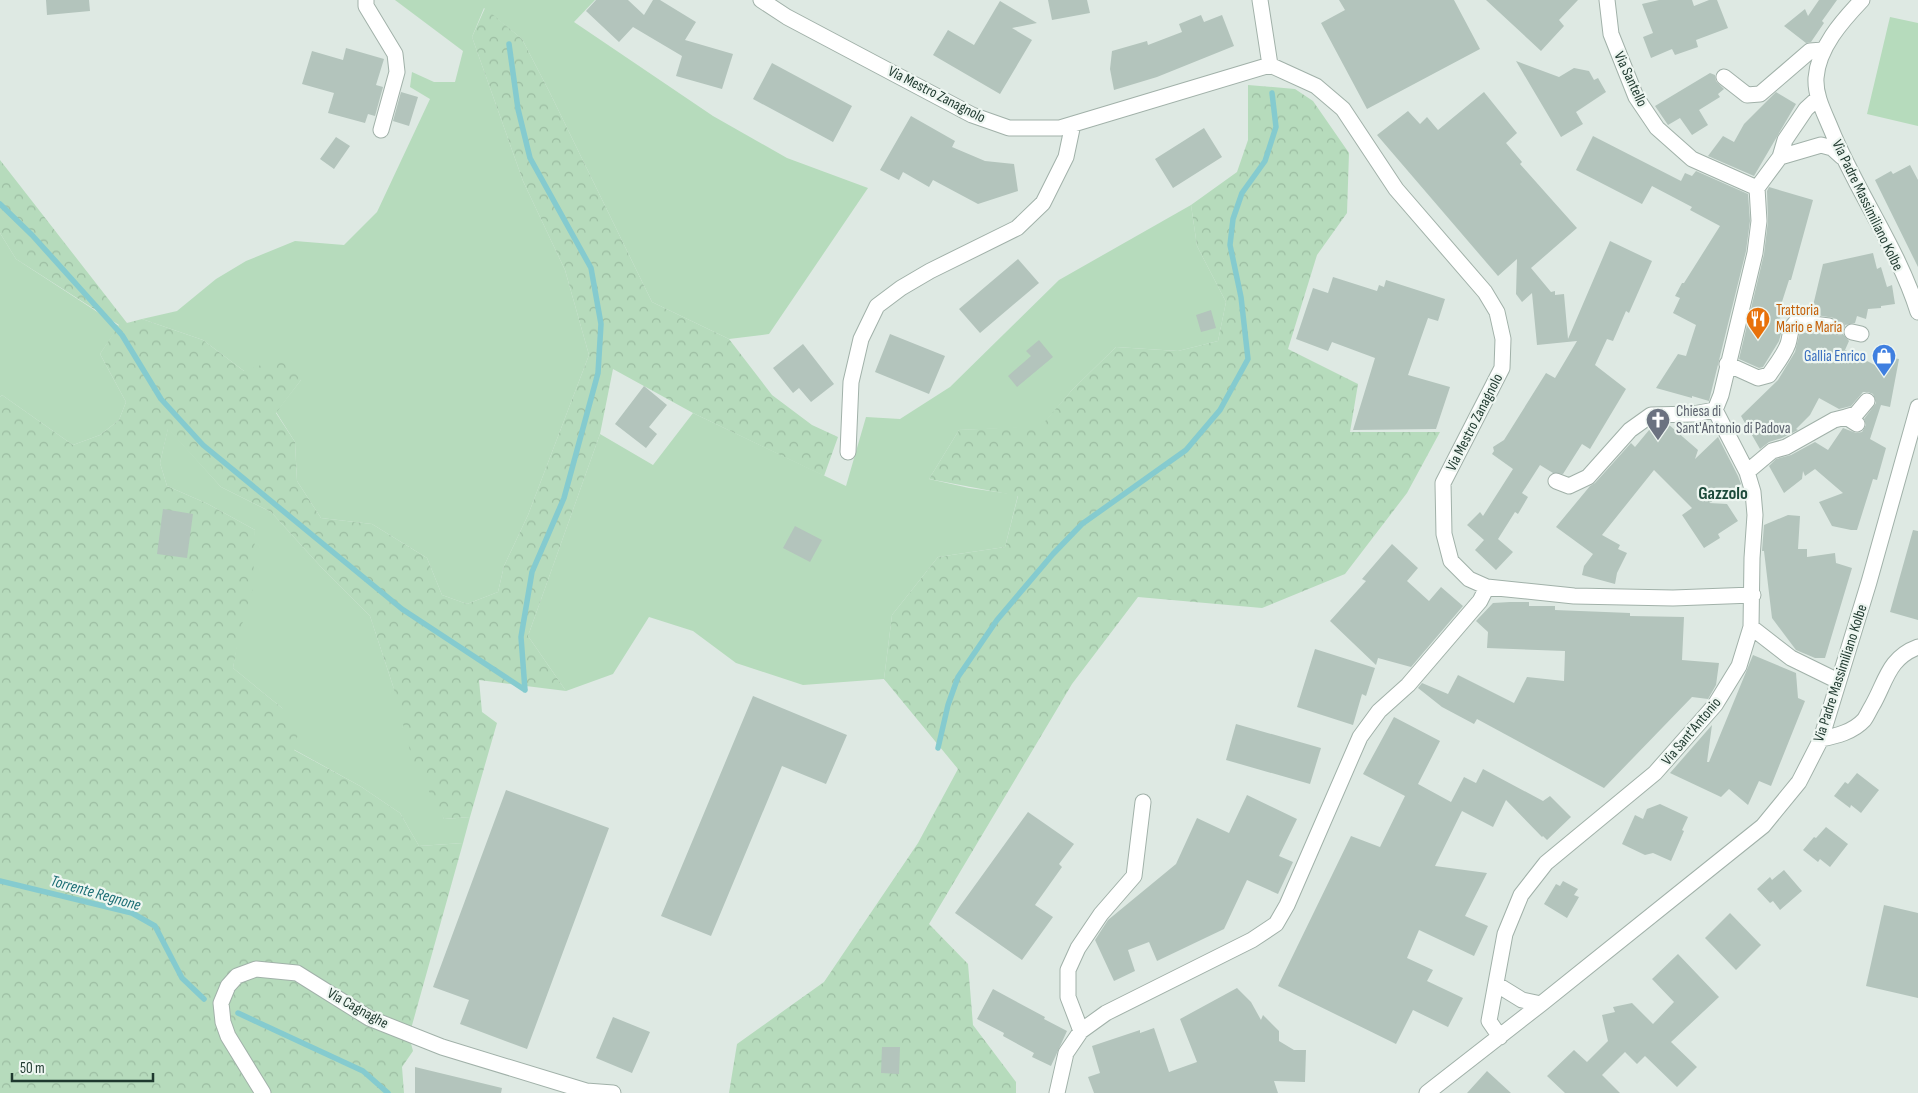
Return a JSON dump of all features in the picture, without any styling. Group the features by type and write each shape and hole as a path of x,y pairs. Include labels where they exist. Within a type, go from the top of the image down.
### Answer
{"street":[{"path":"366,0 366,6 375,23 384,34 395,54 397,72 381,130"},
{"name":"Via Mestro Zanagnolo","path":"761,0 787,17 972,115 1009,128 1060,128 1270,65 1316,86 1343,109 1396,189 1484,292 1497,312 1503,338 1502,368 1443,482 1444,534 1451,561 1470,579 1487,587 1574,596 1673,598 1753,595"},
{"path":"1260,0 1270,65"},
{"name":"Via Santello","path":"1607,0 1611,34 1614,43 1636,97 1657,128 1692,159 1757,188"},
{"path":"1556,481 1568,486 1588,478 1630,430 1651,415 1693,414 1715,410 1721,395 1755,253 1759,221 1757,188 1780,157 1785,140 1806,109 1818,98 1816,78 1823,50 1862,0"},
{"path":"1724,77 1747,95 1760,94 1810,51 1823,50"},
{"name":"Via Padre Massimiliano Kolbe","path":"1818,98 1843,158 1894,255 1918,312"},
{"path":"848,452 851,382 861,338 877,306 901,288 930,271 1017,228 1043,203 1066,157 1073,124"},
{"path":"1780,157 1821,144 1832,148 1843,158"},
{"path":"1727,364 1758,378 1769,375 1782,356 1788,344 1791,328 1796,322 1829,326"},
{"path":"1747,472 1772,451 1786,447 1834,420 1852,421 1867,401"},
{"name":"Via Padre Massimiliano Kolbe","path":"1541,1004 1763,826 1799,782 1821,739 1869,582 1918,407"},
{"name":"Via Sant'Antonio","path":"1500,1037 1489,1021 1505,934 1521,894 1546,863 1655,773 1715,705 1740,666 1751,627 1755,515 1753,492 1747,472 1715,410"},
{"path":"1057,1093 1066,1053 1081,1031 1106,1013 1252,940 1276,924 1287,905 1360,737 1379,711 1408,685 1480,601 1487,587"},
{"path":"1751,627 1791,658 1838,681"},
{"path":"1821,739 1843,734 1864,720 1878,696 1891,666 1907,651 1918,647"},
{"path":"1081,1031 1068,997 1068,970 1078,948 1097,921 1134,876 1143,802"},
{"name":"Via Cagnaghe","path":"263,1093 228,1036 223,1022 221,1003 228,986 238,976 256,969 297,973 369,1018 442,1047 586,1091 613,1093"},
{"path":"1496,984 1522,1000 1541,1004"},
{"path":"1427,1093 1541,1004"}],"green space":[{"path":"395,0 595,0 574,22 713,116 787,158 868,188 769,334 729,339 652,302 522,39 484,8 472,37 523,181 565,270 589,355 528,515 504,566 498,592 467,604 442,595 427,558 372,524 321,518 297,481 295,442 276,412 301,380 244,371 203,340 142,319 177,311 216,279 246,261 295,241 344,245 377,212 430,99 410,87 412,72 434,82 455,82 463,51"},
{"path":"485,8 522,39 652,302 729,339 772,395 812,425 838,437 824,476 693,413 613,369 600,434 528,636 566,691 479,680 482,712 497,723 470,817 444,819 413,762 393,686 370,616 322,568 271,512 221,487 168,429 160,463 167,486 208,504 255,530 253,588 240,631 233,668 282,708 299,730 294,750 360,786 400,813 419,846 463,843 409,1036 413,1051 402,1067 404,1093 0,1093 0,397 2,395 73,445 100,435 119,420 126,402 100,354 119,325 16,259 0,233 0,160 127,323 142,319 203,340 244,371 282,358 301,380 276,413 295,442 297,481 321,518 372,524 427,558 442,595 467,604 498,592 504,566 528,515 589,355 565,270 523,181 472,37"},
{"path":"1890,17 1918,23 1918,126 1867,114"},
{"path":"1248,85 1295,89 1313,101 1349,153 1347,213 1317,255 1288,349 1358,384 1350,432 1440,432 1407,493 1345,574 1262,608 1138,597 1072,684 929,924 968,964 973,1025 1016,1082 1016,1093 729,1093 737,1044 824,982 918,843 958,769 884,679 892,615 938,557 1005,547 1018,496 929,479 959,430 1041,426 1072,390 1116,347 1178,351 1218,341 1226,302 1197,246 1191,205 1237,172 1248,140"},
{"path":"1191,205 1197,246 1226,302 1218,341 1178,351 1116,347 1072,390 1041,427 959,430 929,479 969,488 1018,495 1005,547 938,557 892,615 884,679 803,685 736,663 693,631 649,617 613,674 566,691 528,636 600,434 653,465 693,413 846,486 866,417 900,419 950,387 1059,280"},
{"path":"0,233 16,259 119,326 100,354 126,402 119,420 100,435 73,445 2,395 0,397"},
{"path":"168,428 221,487 271,512 322,568 370,616 393,686 444,819 470,817 463,843 419,846 400,813 360,786 293,749 282,708 233,668 255,530 208,504 167,486 160,463"}],"building":[{"path":"46,0 89,0 90,11 47,15"},
{"path":"596,0 628,0 644,15 653,0 660,0 696,22 685,40 733,54 722,89 676,76 682,56 633,27 619,42 586,11"},
{"path":"1048,0 1087,0 1090,13 1052,20"},
{"path":"1339,0 1454,0 1480,49 1367,109 1321,23 1345,10"},
{"path":"1486,0 1578,0 1559,20 1564,26 1541,51"},
{"path":"1659,0 1692,0 1694,6 1709,0 1717,0 1728,28 1696,40 1698,47 1675,55 1672,49 1651,58 1643,37 1653,33 1642,4"},
{"path":"1819,0 1837,0 1822,21 1824,23 1811,42 1806,43 1784,26 1805,9 1808,16"},
{"path":"1000,1 1037,23 1012,28 1032,40 1000,94 933,55 948,30 974,45"},
{"path":"1201,15 1204,22 1222,15 1234,46 1157,77 1114,90 1110,69 1112,51 1147,41 1148,45 1182,32 1179,24"},
{"path":"346,48 384,59 376,85 383,87 375,116 368,114 365,123 328,113 334,93 302,84 312,51 343,60"},
{"path":"1516,61 1559,77 1574,68 1589,71 1594,80 1598,78 1606,92 1576,112 1583,124 1561,137"},
{"path":"772,63 852,106 833,142 753,99"},
{"path":"1710,73 1715,75 1716,81 1724,89 1718,94 1720,97 1699,110 1708,125 1692,135 1680,118 1668,125 1655,106"},
{"path":"401,92 418,97 409,126 393,121"},
{"path":"1484,92 1517,133 1506,143 1522,162 1520,164 1577,228 1531,268 1551,292 1555,291 1555,295 1564,294 1568,339 1610,241 1652,261 1629,313 1626,311 1613,341 1607,339 1595,365 1626,389 1590,449 1582,444 1563,474 1553,473 1540,465 1522,493 1528,497 1518,514 1515,512 1498,539 1513,552 1496,570 1475,550 1484,540 1467,525 1480,512 1483,516 1513,469 1492,454 1494,451 1493,447 1504,440 1546,373 1555,378 1577,341 1537,345 1532,293 1522,302 1516,294 1517,259 1498,276 1377,135 1408,111 1420,124 1427,117 1438,130"},
{"path":"1776,92 1796,104 1754,176 1708,156 1723,136 1734,142 1744,124"},
{"path":"911,116 955,141 952,147 985,161 1014,164 1018,191 978,204 933,180 929,187 903,172 899,180 880,170"},
{"path":"1204,128 1222,157 1173,188 1155,159"},
{"path":"1593,136 1681,181 1685,173 1692,176 1696,171 1748,194 1750,221 1746,251 1709,401 1656,388 1678,354 1686,356 1696,325 1673,313 1680,298 1675,296 1720,226 1690,210 1692,207 1652,186 1642,204 1576,170"},
{"path":"336,137 350,146 334,169 320,159"},
{"path":"1910,165 1918,180 1918,267 1875,180 1891,171 1893,174"},
{"path":"1769,187 1813,200 1791,280 1789,280 1780,308 1783,309 1779,320 1784,322 1779,341 1763,367 1759,368 1739,359 1764,254 1768,221 1767,191"},
{"path":"1873,253 1877,269 1881,267 1887,287 1892,285 1895,304 1868,309 1866,319 1857,316 1855,323 1845,325 1843,334 1849,341 1845,350 1879,367 1882,356 1899,359 1890,407 1881,405 1870,439 1886,448 1877,480 1873,479 1857,530 1851,530 1832,526 1819,502 1843,493 1815,469 1805,476 1803,471 1802,479 1784,493 1769,466 1776,459 1791,455 1815,442 1828,450 1843,428 1856,433 1862,432 1866,425 1864,419 1876,403 1873,394 1863,392 1851,406 1839,409 1819,398 1810,415 1796,429 1798,430 1769,442 1760,449 1741,416 1778,380 1795,352 1800,332 1828,335 1837,331 1838,323 1834,318 1811,314 1823,264"},
{"path":"1018,259 1039,283 980,333 959,309"},
{"path":"1333,277 1377,291 1379,285 1384,287 1386,280 1445,299 1438,321 1428,318 1408,375 1450,387 1436,429 1353,430 1375,358 1332,342 1328,351 1296,339 1313,288 1328,293"},
{"path":"1211,310 1216,328 1201,332 1196,315"},
{"path":"890,334 945,356 929,394 875,372"},
{"path":"1039,340 1053,357 1017,387 1008,376 1031,356 1026,351"},
{"path":"803,344 834,384 811,402 799,388 793,393 773,368"},
{"path":"644,386 667,405 649,427 657,434 646,448 615,424"},
{"path":"1654,424 1668,424 1698,450 1695,459 1718,437 1741,484 1709,503 1727,504 1738,521 1718,534 1720,538 1704,548 1682,515 1692,508 1654,470 1602,535 1620,545 1618,549 1627,553 1617,573 1615,584 1582,575 1584,566 1593,554 1556,527 1590,486 1595,483 1631,443 1635,447"},
{"path":"163,509 193,514 187,558 157,554"},
{"path":"1788,515 1800,516 1798,549 1807,549 1807,557 1835,553 1836,563 1852,568 1825,658 1815,658 1796,650 1772,618 1764,551 1762,551 1764,525"},
{"path":"795,526 822,540 810,562 783,548"},
{"path":"1913,530 1918,531 1918,620 1890,612"},
{"path":"1392,544 1418,568 1407,581 1429,601 1441,587 1463,606 1411,667 1378,658 1376,665 1330,621 1366,581 1362,579"},
{"path":"1529,602 1529,606 1555,606 1555,610 1630,613 1630,616 1684,617 1682,660 1719,663 1716,685 1708,699 1692,697 1604,788 1477,719 1474,724 1442,707 1418,688 1422,683 1448,694 1458,675 1514,703 1527,677 1564,681 1565,651 1487,648 1488,632 1476,621 1493,603"},
{"path":"1315,649 1375,668 1366,696 1362,694 1353,725 1297,707"},
{"path":"1753,655 1796,673 1798,698 1805,701 1771,786 1759,781 1748,805 1729,789 1721,797 1670,773 1712,725 1707,762 1709,762"},
{"path":"753,696 847,735 826,784 782,766 711,936 661,916"},
{"path":"1394,717 1440,741 1418,784 1451,802 1464,777 1476,783 1483,769 1543,801 1550,796 1571,817 1547,840 1506,800 1493,827 1462,811 1435,866 1487,873 1465,916 1488,926 1474,956 1419,930 1407,958 1433,970 1427,981 1463,998 1448,1027 1413,1010 1396,1044 1278,986 1351,836 1380,847 1405,796 1363,774"},
{"path":"1236,724 1321,748 1310,784 1226,760"},
{"path":"1857,773 1879,790 1861,813 1851,805 1850,808 1834,796 1845,782 1848,784"},
{"path":"506,790 609,828 527,1049 460,1024 469,1000 433,987"},
{"path":"1247,795 1297,819 1279,856 1293,862 1278,894 1247,880 1224,929 1157,961 1149,942 1128,950 1135,971 1114,981 1095,940 1108,920 1176,864 1197,818 1229,833"},
{"path":"1660,804 1688,817 1671,861 1653,853 1645,855 1622,844 1635,815 1643,819 1647,809"},
{"path":"1028,812 1074,844 1059,864 1062,867 1035,905 1053,917 1022,960 955,913"},
{"path":"1826,827 1848,844 1830,867 1820,859 1818,862 1803,850"},
{"path":"1784,870 1802,891 1780,910 1773,901 1770,903 1757,889 1770,877 1772,880"},
{"path":"1563,881 1578,889 1574,895 1579,897 1567,918 1544,904 1556,884 1560,886"},
{"path":"1884,905 1918,913 1918,998 1866,986"},
{"path":"1730,913 1761,945 1736,970 1705,938"},
{"path":"1678,954 1719,997 1671,1042 1697,1067 1677,1087 1645,1056 1637,1064 1625,1052 1602,1075 1620,1093 1565,1093 1547,1076 1574,1050 1587,1062 1608,1041 1602,1015 1615,1012 1613,1007 1632,1003 1653,1024 1674,1002 1652,979"},
{"path":"1237,988 1251,1002 1261,1020 1263,1015 1279,1031 1279,1041 1294,1050 1306,1050 1305,1082 1274,1081 1278,1093 1094,1093 1088,1077 1100,1073 1092,1046 1140,1030 1140,1033 1154,1028 1169,1072 1197,1062 1180,1019"},
{"path":"993,989 1067,1031 1051,1066 1032,1057 1034,1053 1003,1036 1004,1033 977,1019"},
{"path":"613,1017 650,1032 632,1073 596,1058"},
{"path":"882,1047 900,1047 899,1074 881,1073"},
{"path":"415,1067 502,1088 501,1093 415,1093"},
{"path":"1487,1071 1511,1093 1467,1093"}],"waterway":[{"path":"509,44 518,109 530,158 591,268 601,324 598,373 564,498 532,572 521,637 525,690"},
{"path":"938,748 948,705 958,677 997,620 1053,554 1082,524 1186,450 1220,410 1248,359 1241,297 1230,245 1233,219 1242,193 1265,161 1276,127 1272,93"},
{"path":"0,204 32,235 122,335 161,399 203,445 402,609 525,690"},
{"name":"Torrente Regnone","path":"0,881 132,913 155,926 182,978 204,999"},
{"name":"Torrente Regnone","path":"238,1013 363,1071 388,1093"}],"tunnel":[{"path":"1829,326 1852,332"}],"place":[{"name":"Trattoria Mario e Maria","path":"1758,340"},
{"name":"Gallia Enrico","path":"1884,377"},
{"name":"Chiesa di Sant'Antonio di Padova","path":"1658,441"}],"district":[{"name":"Gazzolo","path":"1723,493"}]}
